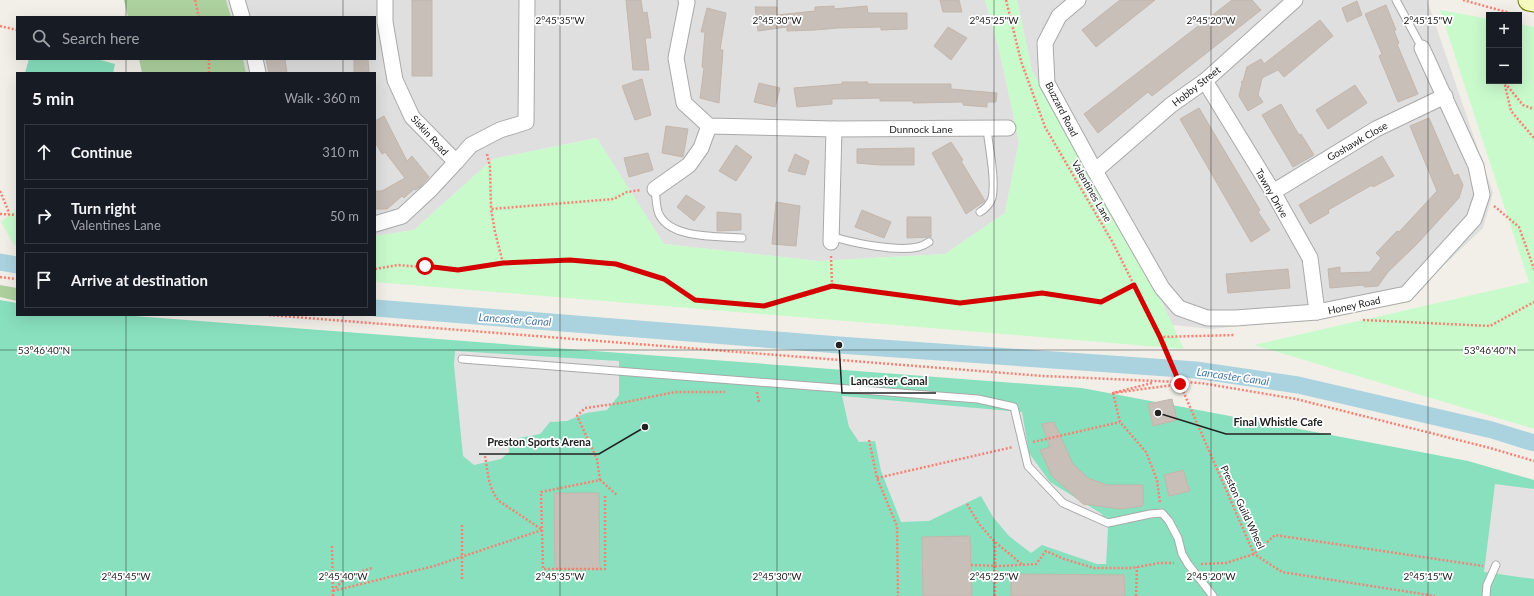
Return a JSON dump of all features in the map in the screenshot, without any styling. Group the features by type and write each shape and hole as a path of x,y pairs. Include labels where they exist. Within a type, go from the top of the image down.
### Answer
{"main road":[{"path":"1529,0 1534,1"}],"street":[{"path":"237,0 242,16"},
{"name":"Siskin Road","path":"385,0 380,22 394,80 412,117 456,162 471,144 500,130 526,122 527,0"},
{"name":"Hobby Street","path":"1095,171 1171,106 1205,81 1295,0"},
{"path":"655,189 689,165 701,148 709,126 684,103 676,58 688,1"},
{"name":"Buzzard Road","path":"1073,1 1059,16 1044,43 1047,83 1095,171"},
{"path":"1422,48 1476,166 1482,195"},
{"path":"255,60 258,72"},
{"name":"Tawny Drive","path":"1205,81 1273,192 1310,258 1317,312"},
{"name":"Goshawk Close","path":"1273,192 1376,129 1445,96"},
{"name":"Dunnock Lane","path":"709,126 834,130 1008,128"},
{"path":"831,239 834,130"},
{"path":"376,224 402,216 431,189 456,162"},
{"name":"Honey Road","path":"1095,171 1162,288 1179,308 1207,318 1236,318 1317,312 1406,294 1474,219 1482,195"}],"lane":[{"path":"1396,0 1422,48"},
{"path":"980,212 986,208 992,199 993,183 987,129"},
{"path":"655,189 659,216 669,226 688,234 742,238"},
{"path":"831,239 898,248 918,247 930,242"},
{"path":"462,359 978,399 1014,407 1028,466 1063,503 1108,523 1150,514 1162,514 1169,521 1178,538 1182,554 1188,564 1213,596"},
{"path":"1486,596 1487,585 1495,566"}],"path":[{"path":"195,0 199,16"},
{"name":"Valentines Lane","path":"1006,0 1021,61 1045,127 1113,244 1160,337 1180,384"},
{"path":"1463,0 1506,12"},
{"path":"0,26 16,30"},
{"path":"209,60 209,72"},
{"path":"1504,84 1510,111 1534,138"},
{"path":"1506,84 1523,105 1534,109"},
{"path":"480,140 488,154 490,167 491,209 503,263"},
{"path":"491,209 614,199 627,192 655,189"},
{"path":"0,191 8,210 8,214"},
{"path":"1482,195 1519,227 1534,269"},
{"path":"0,214 16,215"},
{"path":"831,239 832,286"},
{"path":"376,269 398,265 458,270 503,263 570,260 616,264 664,279 695,300 764,306 832,286 960,303 1042,293 1101,302 1134,285"},
{"path":"0,277 16,279"},
{"path":"1359,320 1367,319 1490,326 1534,302"},
{"path":"282,316 1043,376 1201,383 1296,399 1490,448 1534,461"},
{"path":"1160,337 1235,335"},
{"path":"1113,393 1154,382"},
{"path":"1113,393 1180,384 1201,383"},
{"name":"Preston Guild Wheel","path":"1180,384 1254,554 1282,572 1435,596"},
{"path":"617,495 600,480 597,459 577,416 585,408 621,403 675,392 727,392"},
{"path":"750,392 757,392"},
{"path":"1113,393 1120,422 1146,452 1157,480 1162,514"},
{"path":"877,478 1120,422"},
{"path":"869,440 877,478 897,526 898,596"},
{"path":"485,456 490,487 495,496 499,501 542,530"},
{"path":"600,480 541,492 543,569 605,569 605,496"},
{"path":"967,504 978,524 995,542 1023,565"},
{"path":"462,525 462,580"},
{"path":"333,591 434,566 542,530"},
{"path":"971,565 995,566 1036,564 1046,551 1064,559 1094,568 1137,567 1159,563 1226,563 1254,554 1275,535 1495,566"},
{"path":"995,542 995,596"},
{"path":"332,546 333,596"},
{"path":"1136,596 1137,567"},
{"path":"333,591 342,580 353,574 372,568"}],"shaded area":[{"path":"226,0 985,0 1000,53 1019,142 1005,213 945,254 818,261 664,244 596,138 493,159 414,230 376,236 376,72 246,72 243,60 376,60 376,16 231,16"},
{"path":"1017,0 1427,0 1493,193 1483,228 1407,300 1334,315 1212,329 1172,325 1160,298 1032,71"},
{"path":"455,351 619,361 619,395 607,410 586,413 567,421 550,422 540,434 509,440 509,452 501,459 474,465 463,456 454,365"},
{"path":"842,396 1022,412 1029,453 1050,482 1102,514 1108,529 1106,564 1097,564 1042,545 1031,553 1009,536 993,517 981,496 929,521 901,522 881,471 875,441 859,442 849,427"},
{"path":"1495,484 1534,489 1534,579 1484,572"}],"green space":[{"path":"124,0 226,0 231,16 128,16"},
{"path":"985,0 1017,0 1032,71 1160,298 1184,349 376,282 376,236 414,230 493,159 597,138 664,244 818,261 945,254 1005,213 1019,142 1000,53"},
{"path":"1440,10 1486,18 1486,84 1522,84 1522,25 1534,27 1534,429 1254,345 1529,282"},
{"path":"29,60 101,60 115,64 113,72 25,72"},
{"path":"139,60 243,60 246,72 142,72"},
{"path":"16,209 16,245 14,245 1,222"},
{"path":"0,285 16,288 16,301 0,297"},
{"path":"0,300 16,303 16,316 134,316 1082,388 1468,461 1534,480 1534,596 0,596"}],"building":[{"path":"412,0 432,0 432,76 412,76"},
{"path":"626,0 641,0 643,13 647,12 651,38 645,38 649,70 633,70"},
{"path":"940,0 959,0 962,12 943,12"},
{"path":"1120,0 1155,0 1096,47 1082,30"},
{"path":"1232,0 1252,0 1261,10 1152,96 1148,92 1098,133 1084,114"},
{"path":"1357,1 1362,15 1347,22 1342,8"},
{"path":"1386,5 1396,30 1394,31 1399,43 1397,44 1418,94 1398,102 1379,56 1382,54 1365,14"},
{"path":"834,6 834,9 867,6 868,13 907,13 907,29 881,30 881,27 787,31 787,27 758,31 755,7 777,7 777,15 815,11 815,7"},
{"path":"707,8 726,13 720,50 723,50 719,103 700,98 704,68 702,67 705,32 701,32"},
{"path":"1320,20 1333,36 1284,77 1278,70 1262,78 1258,95 1263,102 1248,111 1239,96 1241,82 1243,81 1247,67 1261,59 1264,64"},
{"path":"948,27 967,38 951,60 934,46"},
{"path":"266,60 285,60 287,72 269,72"},
{"path":"354,60 368,60 369,72 354,72"},
{"path":"642,79 651,115 635,120 622,86"},
{"path":"842,82 868,82 867,84 951,84 951,89 997,93 996,102 987,102 987,107 963,105 963,102 913,103 913,101 880,101 880,98 832,99 832,104 797,107 794,88 842,84"},
{"path":"759,83 780,88 775,107 754,102"},
{"path":"1355,85 1367,103 1328,129 1316,110"},
{"path":"1281,104 1299,135 1301,134 1314,155 1293,167 1262,115"},
{"path":"1199,108 1260,210 1258,212 1270,230 1251,242 1180,119"},
{"path":"384,116 407,161 412,156 429,177 420,187 415,190 414,189 404,198 402,196 387,209 376,209 376,191 382,191 405,178 385,152 382,154 376,144 376,120"},
{"path":"1429,118 1454,176 1458,174 1463,185 1459,198 1417,244 1388,272 1378,286 1364,287 1364,285 1330,288 1328,269 1340,267 1340,273 1370,272 1381,258 1376,253 1397,231 1399,232 1437,191 1410,126"},
{"path":"666,126 688,129 683,157 662,153"},
{"path":"951,142 963,160 961,161 985,201 966,214 932,153"},
{"path":"736,145 752,157 736,181 719,171"},
{"path":"914,148 914,165 857,163 857,149"},
{"path":"648,153 653,170 629,177 624,158"},
{"path":"795,154 809,161 805,175 788,171"},
{"path":"1382,156 1394,176 1373,187 1372,185 1328,210 1329,213 1310,224 1299,205"},
{"path":"686,195 705,207 694,221 677,207"},
{"path":"776,202 800,206 796,246 772,244"},
{"path":"862,210 891,222 884,238 855,227"},
{"path":"717,212 741,214 741,230 717,231"},
{"path":"907,217 931,217 931,237 907,238"},
{"path":"1288,269 1290,288 1228,293 1226,274"},
{"path":"1172,399 1177,420 1153,426 1148,404"},
{"path":"1054,422 1073,464 1088,478 1107,485 1143,485 1143,506 1121,509 1083,504 1052,476 1040,450 1050,447 1042,424"},
{"path":"1183,470 1190,491 1169,496 1164,475"},
{"path":"554,493 599,493 600,569 555,569"},
{"path":"970,536 972,596 923,596 922,537"},
{"path":"1011,574 1124,575 1125,596 1011,596"}],"waterway":[{"name":"Lancaster Canal","path":"0,262 16,265"},
{"name":"Lancaster Canal","path":"376,308 839,345 1196,370 1298,385 1492,430 1534,443"}],"place":[{"name":"Lancaster Canal","path":"839,345"},
{"name":"Final Whistle Cafe","path":"1158,413"},
{"name":"Preston Sports Arena","path":"645,427"}],"route":[{"path":"425,266 458,270 503,263 570,260 616,264 664,279 695,300 764,306 832,286 960,303 1042,293 1101,302 1134,285 1160,337 1180,384"}]}
